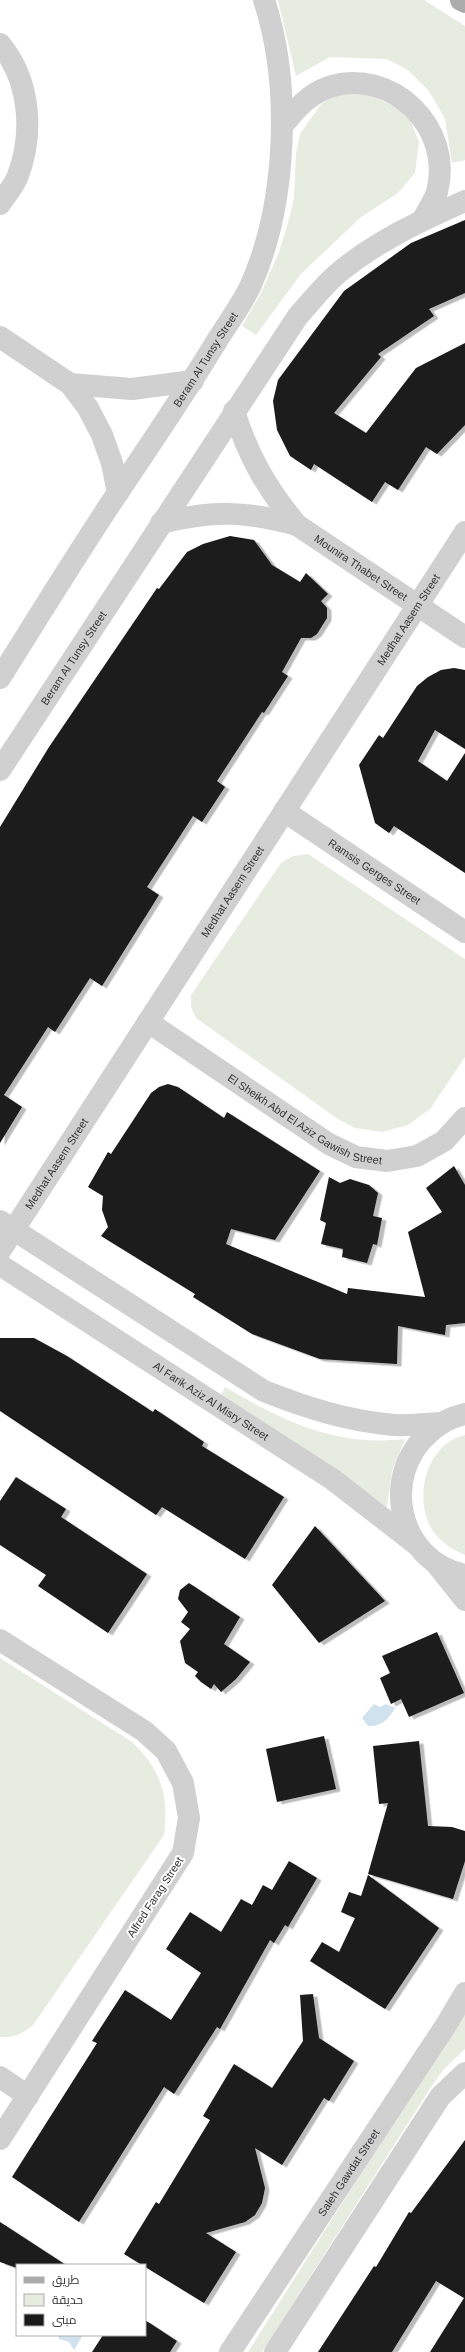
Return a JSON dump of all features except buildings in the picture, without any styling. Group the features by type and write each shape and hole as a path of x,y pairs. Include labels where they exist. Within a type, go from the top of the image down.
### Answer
{"street":[{"name":"Beram Al Tunsy Street","path":"0,678 118,493 193,381 249,288 268,237 278,181 283,125 277,65 264,0"},
{"path":"0,44 7,52 21,82 28,115 26,148 22,161 16,180 0,204"},
{"path":"283,125 302,102 329,87 359,83 389,90 414,107 432,132 440,161 437,192 423,219"},
{"name":"Beram Al Tunsy Street","path":"0,770 234,411 298,316 337,274 378,244 423,219 465,201"},
{"path":"0,337 70,384 88,408 102,435 112,463 118,493"},
{"path":"70,384 132,389 193,381"},
{"name":"Mounira Thabet Street","path":"234,411 244,442 258,472 276,500 297,525 465,637"},
{"name":"Mounira Thabet Street","path":"161,523 195,515 229,512 264,516 297,525"},
{"name":"Medhat Aasem Street","path":"0,1251 7,1225 148,1022 465,532"},
{"name":"Ramsis Gerges Street","path":"284,811 465,932"},
{"name":"El Sheikh Abd El Aziz Gawish Street","path":"148,1022 329,1144 356,1157 387,1161 417,1156 444,1141 465,1118"},
{"path":"7,1225 264,1391 306,1408 350,1419 396,1425 440,1423 465,1414"},
{"name":"Al Farik Aziz Al Misry Street","path":"0,1265 332,1479 416,1544"},
{"path":"440,1423 419,1441 405,1465 400,1492 404,1519 416,1544 434,1562 465,1600"},
{"path":"434,1562 455,1573 465,1575"},
{"name":"Alfred Farag Street","path":"0,1640 144,1731 166,1752 183,1783 189,1818 183,1853 0,2139"},
{"name":"Saleh Gawdat Street","path":"230,2352 446,2026 465,1993"},
{"path":"275,2352 440,2097 465,2073"},
{"path":"0,2077 28,2096"}],"green space":[{"path":"278,0 424,0 465,26 465,160 452,163 445,119 429,91 408,70 387,59 330,57 296,76"},
{"path":"363,92 407,112 419,142 415,173 398,193 361,217 301,274 256,335 242,326 261,293 279,252 288,223 294,198 296,153 300,134 321,104 333,96"},
{"path":"308,854 465,959 465,1057 430,1109 408,1125 382,1132 355,1128 338,1119 196,1018 191,1007 191,995 281,863 293,856"},
{"path":"225,1387 268,1411 311,1429 356,1439 405,1439 392,1471 387,1507 337,1471 220,1397"},
{"path":"465,1435 465,1555 445,1544 436,1536 425,1513 423,1500 427,1472 433,1459 441,1449 452,1440"},
{"path":"0,1658 132,1742 142,1752 156,1773 164,1795 165,1808 164,1835 33,2025 18,2035 10,2037 0,2037"},
{"path":"465,2009 465,2049 443,2070 433,2084 262,2352 248,2352"}],"water":[{"path":"374,1704 380,1707 386,1704 395,1708 390,1716 381,1724 368,1726 362,1718"},
{"path":"58,2336 82,2336 74,2350 69,2342 59,2339"}]}
